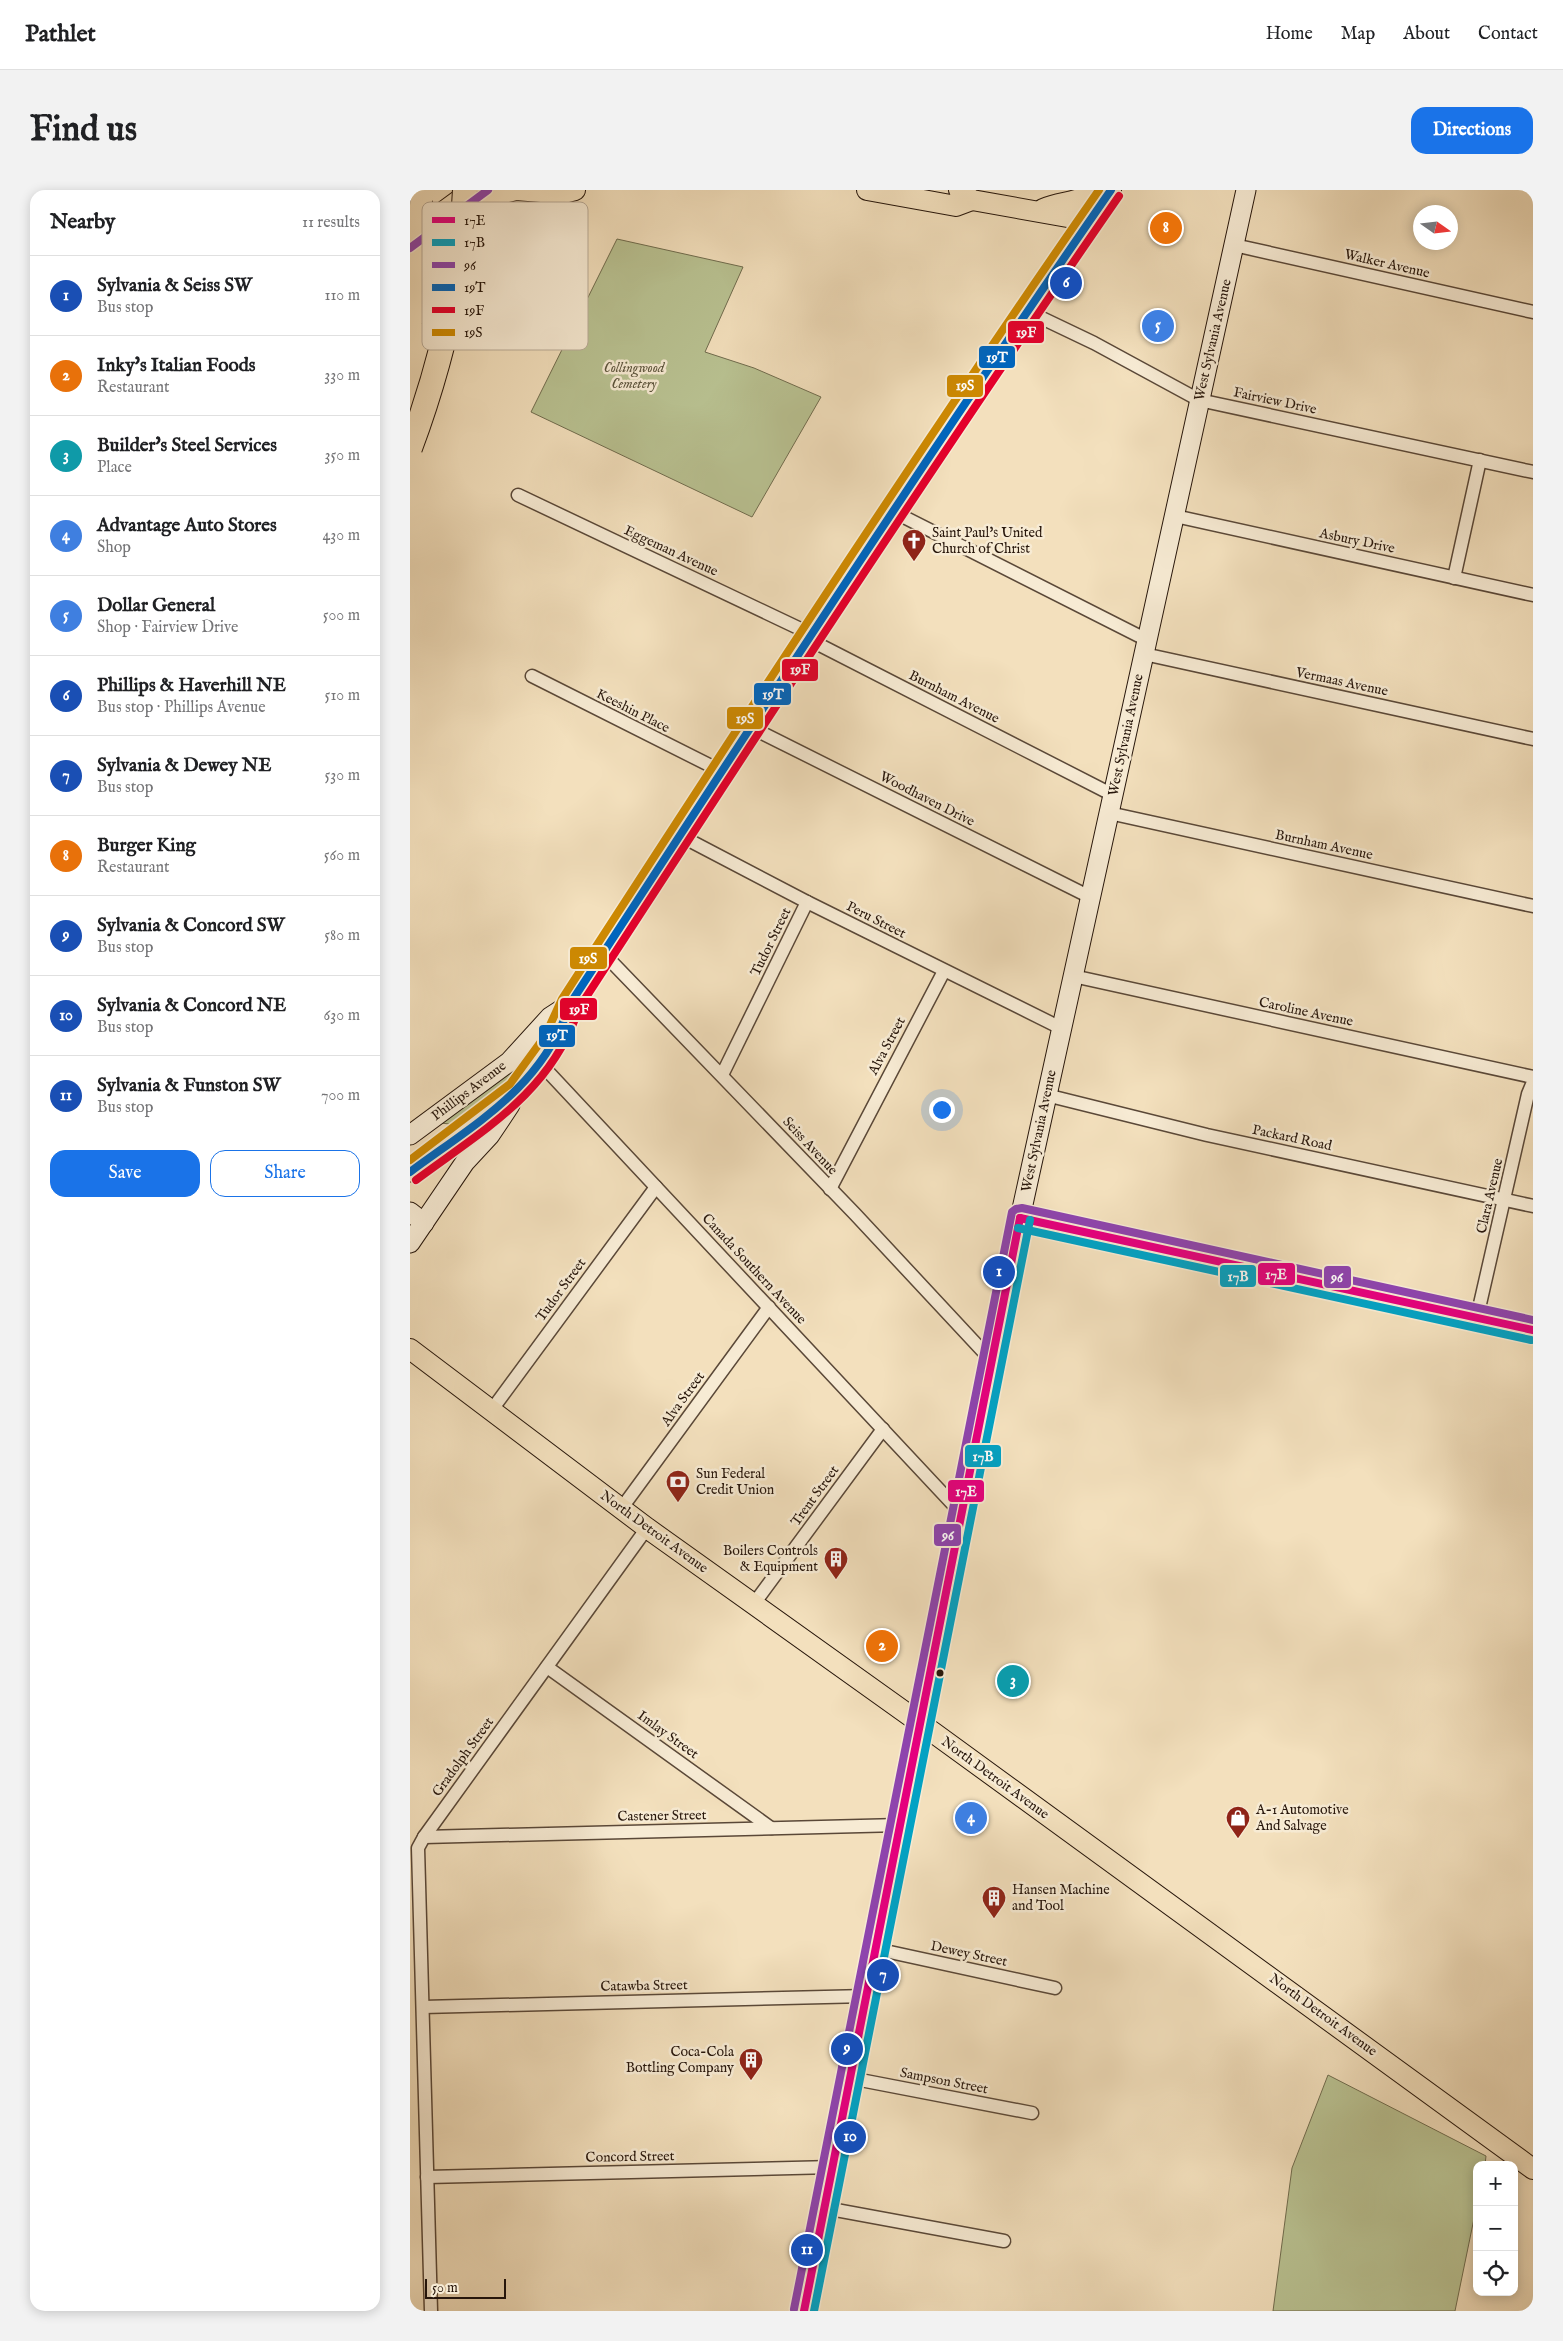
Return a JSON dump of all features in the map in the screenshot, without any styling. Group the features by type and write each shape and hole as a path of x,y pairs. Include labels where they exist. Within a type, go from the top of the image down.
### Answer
{"highway":[{"path":"410,322 415,289 420,200"},
{"path":"410,448 423,413 440,350"}],"main road":[{"path":"457,202 473,190"},
{"path":"488,202 499,194 516,190 566,194 576,190"},
{"path":"868,190 956,206 965,195 1036,212 1090,221"},
{"path":"1036,212 1055,203 1066,204 1080,200 1096,190"},
{"name":"Phillips Avenue","path":"410,1243 417,1217 490,1135 539,1062 566,1018 570,1004 604,954 678,835 1027,311 1111,190"},
{"name":"West Sylvania Avenue","path":"804,2311 1020,1218 1246,190"},
{"path":"410,236 422,227"},
{"path":"410,260 422,251"},
{"name":"Phillips Avenue","path":"410,1135 509,1062 550,1017 570,1004"},
{"name":"Phillips Avenue","path":"410,1172 521,1089"},
{"path":"433,1119 450,1143"},
{"path":"1020,1218 1533,1330"},
{"name":"North Detroit Avenue","path":"410,1349 647,1528 1533,2169"}],"street":[{"name":"Walker Avenue","path":"1234,245 1533,312"},
{"name":"Fairview Drive","path":"1027,311 1094,343 1199,400 1533,472"},
{"path":"1454,578 1480,460"},
{"name":"Eggeman Avenue","path":"518,496 810,636"},
{"name":"Vermaas Avenue","path":"894,512 1146,647 1533,739"},
{"name":"Asbury Drive","path":"1174,516 1533,596"},
{"name":"Burnham Avenue","path":"810,636 1111,804 1533,906"},
{"name":"Keeshin Place","path":"532,676 721,771"},
{"name":"Woodhaven Drive","path":"750,726 1090,898"},
{"name":"Peru Street","path":"678,835 807,902 1061,1028"},
{"name":"Tudor Street","path":"722,1075 807,902"},
{"name":"Seiss Avenue","path":"604,954 722,1075 991,1360"},
{"name":"Alva Street","path":"830,1189 944,971"},
{"name":"Caroline Avenue","path":"1073,976 1533,1077"},
{"name":"Canada Southern Avenue","path":"524,1046 962,1513"},
{"name":"Clara Avenue","path":"1477,1318 1528,1094 1533,1082"},
{"name":"Packard Road","path":"1046,1095 1207,1135 1533,1206"},
{"name":"Tudor Street","path":"491,1412 656,1187"},
{"name":"Alva Street","path":"621,1509 769,1307"},
{"name":"Trent Street","path":"754,1604 883,1429"},
{"name":"Gradolph Street","path":"431,2311 418,1848 424,1837 647,1528"},
{"name":"Imlay Street","path":"547,1667 771,1828"},
{"name":"Castener Street","path":"424,1837 900,1825"},
{"name":"Dewey Street","path":"876,1949 1055,1988"},
{"name":"Catawba Street","path":"423,2007 867,1996"},
{"name":"Sampson Street","path":"850,2078 1032,2112"},
{"name":"Concord Street","path":"427,2177 833,2167"},
{"path":"825,2208 1004,2241"}],"green space":[{"name":"Collingwood Cemetery","path":"617,239 743,267 705,352 754,368 821,397 752,517 531,412 562,350 588,350 588,297"},
{"path":"526,1059 530,1062 516,1082 460,1125 440,1123 520,1060"},
{"path":"1328,2075 1486,2156 1485,2161 1473,2161 1473,2223 1455,2311 1273,2311 1292,2168"}],"transit line":[{"name":"96","path":"472,202 488,190"},
{"name":"19S","path":"410,1160 510,1084 545,1036 562,999 760,694 894,491 1099,190"},
{"name":"19T","path":"410,1172 505,1101 525,1081 543,1058 558,1033 570,1004 703,799 905,493 1111,190"},
{"name":"19F","path":"416,1180 490,1126 533,1087 551,1064 567,1038 579,1008 712,804 846,600 1119,196"},
{"name":"96","path":"410,248 422,239"},
{"name":"96","path":"794,2309 1012,1212 1022,1208 1533,1320"},
{"name":"17E","path":"1020,1218 1533,1330"},
{"name":"17E","path":"804,2311 1020,1218"},
{"name":"17B","path":"814,2311 1030,1220"},
{"name":"17B","path":"1018,1228 1531,1340"}],"place":[{"name":"Burger King","path":"1166,228"},
{"name":"Phillips & Haverhill NE","path":"1066,283"},
{"name":"Dollar General","path":"1158,326"},
{"name":"Saint Paul's United Church of Christ","path":"914,562"},
{"name":"Sylvania & Seiss SW","path":"999,1272"},
{"name":"Sun Federal Credit Union","path":"678,1503"},
{"name":"Boilers Controls & Equipment","path":"836,1580"},
{"name":"Inky's Italian Foods","path":"882,1646"},
{"name":"Builder's Steel Services","path":"1013,1681"},
{"name":"Advantage Auto Stores","path":"971,1818"},
{"name":"A-1 Automotive And Salvage","path":"1238,1839"},
{"name":"Hansen Machine and Tool","path":"994,1919"},
{"name":"Sylvania & Dewey NE","path":"883,1975"},
{"name":"Sylvania & Concord SW","path":"847,2049"},
{"name":"Coca-Cola Bottling Company","path":"751,2081"},
{"name":"Sylvania & Concord NE","path":"850,2137"},
{"name":"Sylvania & Funston SW","path":"807,2250"}]}
